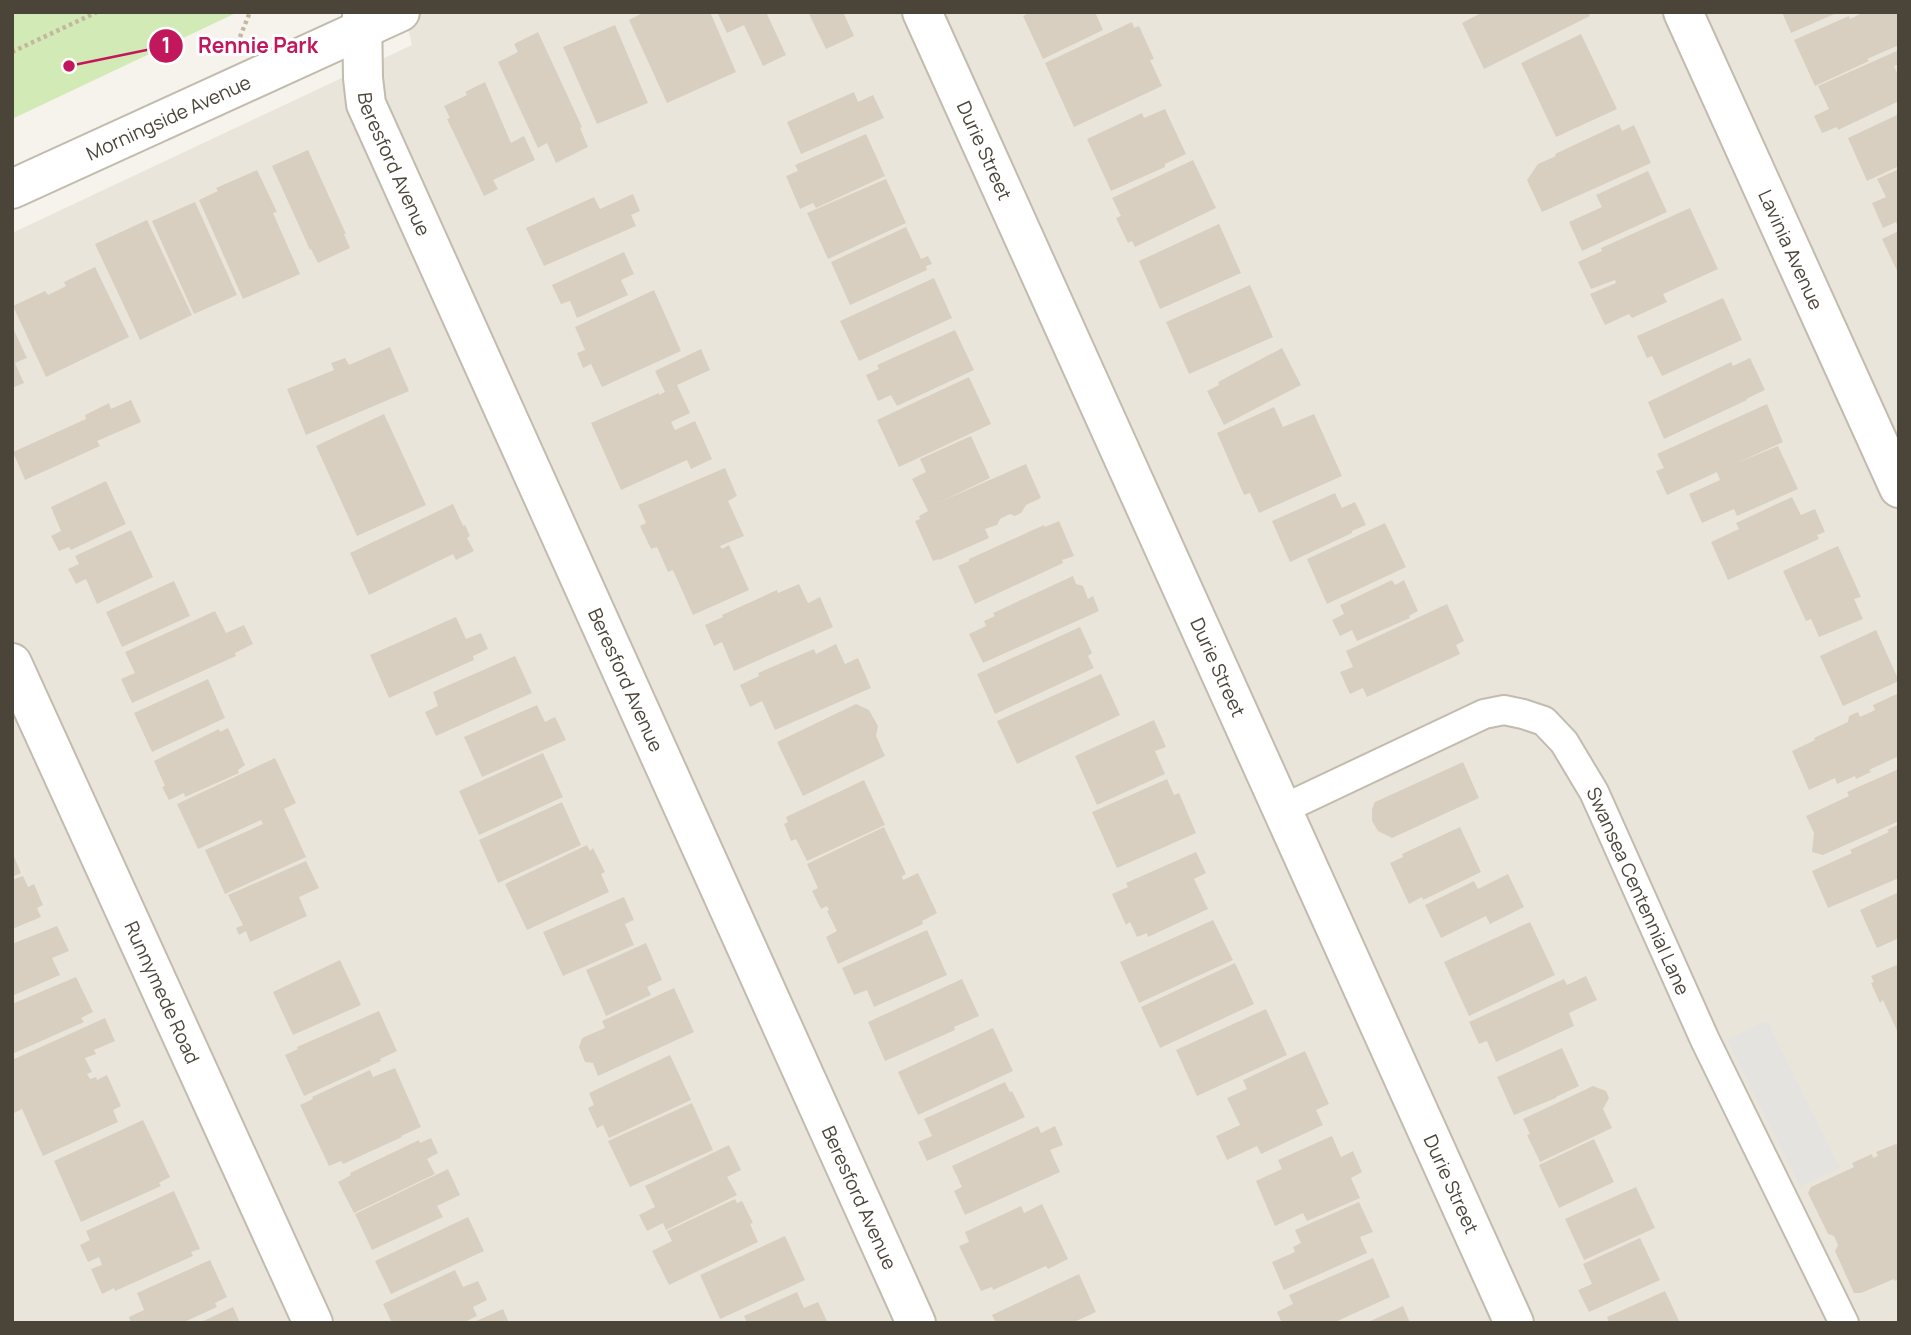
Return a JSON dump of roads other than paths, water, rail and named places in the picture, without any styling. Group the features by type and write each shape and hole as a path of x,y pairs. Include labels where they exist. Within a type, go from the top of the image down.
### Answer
{"street":[{"name":"Morningside Avenue","path":"12,189 362,22 400,12"},
{"name":"Durie Street","path":"922,12 1514,1323"},
{"name":"Lavinia Avenue","path":"1683,12 1899,488"},
{"name":"Beresford Avenue","path":"362,22 366,104 916,1323"},
{"name":"Runnymede Road","path":"12,663 313,1323"}],"lane":[{"name":"Swansea Centennial Lane","path":"1283,808 1484,714 1504,710 1544,721 1564,742 1594,792 1705,1040 1844,1323"}],"place":[{"name":"Rennie Park","path":"69,66"}]}
